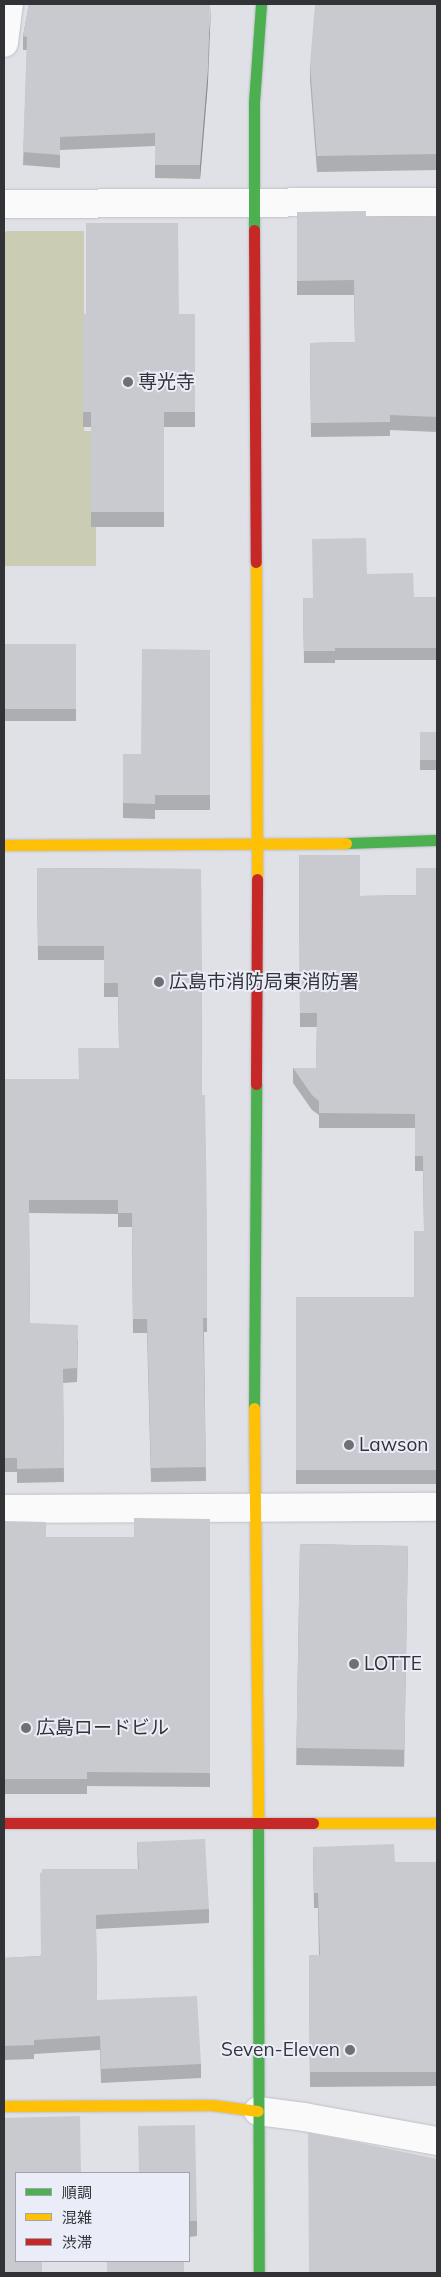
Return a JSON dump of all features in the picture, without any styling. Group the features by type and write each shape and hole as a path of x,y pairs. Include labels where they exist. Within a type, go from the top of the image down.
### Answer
{"street":[{"path":"4,43 9,4"},
{"path":"259,2273 258,1824 254,1507 257,845 254,102 261,4"},
{"path":"4,204 437,202"},
{"path":"4,845 257,845 437,840"},
{"path":"4,1509 437,1507"},
{"path":"4,1823 437,1823"},
{"path":"4,2106 212,2105 304,2117 437,2141"}],"green space":[{"path":"7,231 84,231 84,431 96,431 96,566 4,566 4,233"}],"building":[{"path":"29,4 210,4 208,69 200,165 155,165 155,133 60,137 60,155 23,152 27,37 23,36"},
{"path":"315,4 437,4 437,154 317,156 310,64"},
{"path":"366,211 366,217 437,216 437,417 390,415 390,422 311,423 310,343 355,342 354,280 297,281 297,212"},
{"path":"86,223 178,223 179,314 195,314 195,412 164,412 164,512 91,512 91,412 83,412 83,314 86,314"},
{"path":"366,538 367,574 413,573 414,597 437,597 437,648 335,648 335,651 304,651 303,598 313,598 312,539"},
{"path":"4,644 76,644 76,709 4,709"},
{"path":"142,649 210,650 210,795 155,795 155,804 123,803 123,754 141,754"},
{"path":"420,732 437,732 437,760 420,760"},
{"path":"299,855 360,855 360,896 416,895 416,868 437,868 437,1470 296,1470 296,1297 414,1297 414,1231 424,1231 423,1156 415,1156 415,1114 319,1113 319,1101 312,1095 293,1068 316,1068 317,1013 300,1013"},
{"path":"37,868 201,869 202,1095 205,1095 206,1155 207,1318 203,1318 206,1467 151,1468 147,1319 133,1319 132,1213 118,1213 118,1200 29,1200 30,1323 78,1325 77,1368 63,1369 64,1468 17,1469 17,1458 4,1458 4,1079 79,1079 78,1048 119,1048 118,983 104,983 104,946 38,946"},
{"path":"134,1518 210,1519 210,1773 87,1772 87,1779 4,1779 4,1521 46,1522 46,1537 134,1537"},
{"name":"LOTTE","path":"300,1544 408,1546 404,1750 296,1748"},
{"path":"205,1839 209,1909 96,1915 97,2000 197,1996 201,2064 101,2069 100,2036 34,2040 34,2045 4,2046 4,1958 41,1956 40,1873 42,1869 139,1869 137,1842"},
{"path":"394,1844 395,1862 437,1862 437,2072 310,2072 309,1955 320,1955 318,1893 314,1893 313,1847"},
{"path":"80,2116 81,2172 15,2172 15,2262 42,2262 42,2273 4,2273 4,2118"},
{"path":"195,2125 197,2221 190,2221 190,2172 139,2172 138,2126"},
{"path":"308,2132 437,2159 437,2273 309,2273"},
{"path":"107,2262 184,2262 184,2273 107,2273"}],"traffic: fast":[{"path":"254,230 254,102 261,4"},
{"path":"346,843 437,840"},
{"path":"254,1408 256,1084"},
{"path":"258,1822 259,2273"}],"traffic: slow":[{"path":"256,562 257,879"},
{"path":"4,845 346,843"},
{"path":"254,1408 258,1822"},
{"path":"313,1823 437,1823"},
{"path":"4,2106 212,2105 258,2111"}],"traffic: jam":[{"path":"254,230 256,562"},
{"path":"256,1084 257,879"},
{"path":"4,1823 313,1823"}],"place":[{"name":"専光寺","path":"128,382"},
{"name":"広島市消防局東消防署","path":"159,982"},
{"name":"Lawson","path":"349,1445"},
{"name":"LOTTE","path":"354,1664"},
{"name":"広島ロードビル","path":"26,1728"},
{"name":"Seven-Eleven","path":"350,2050"}]}
